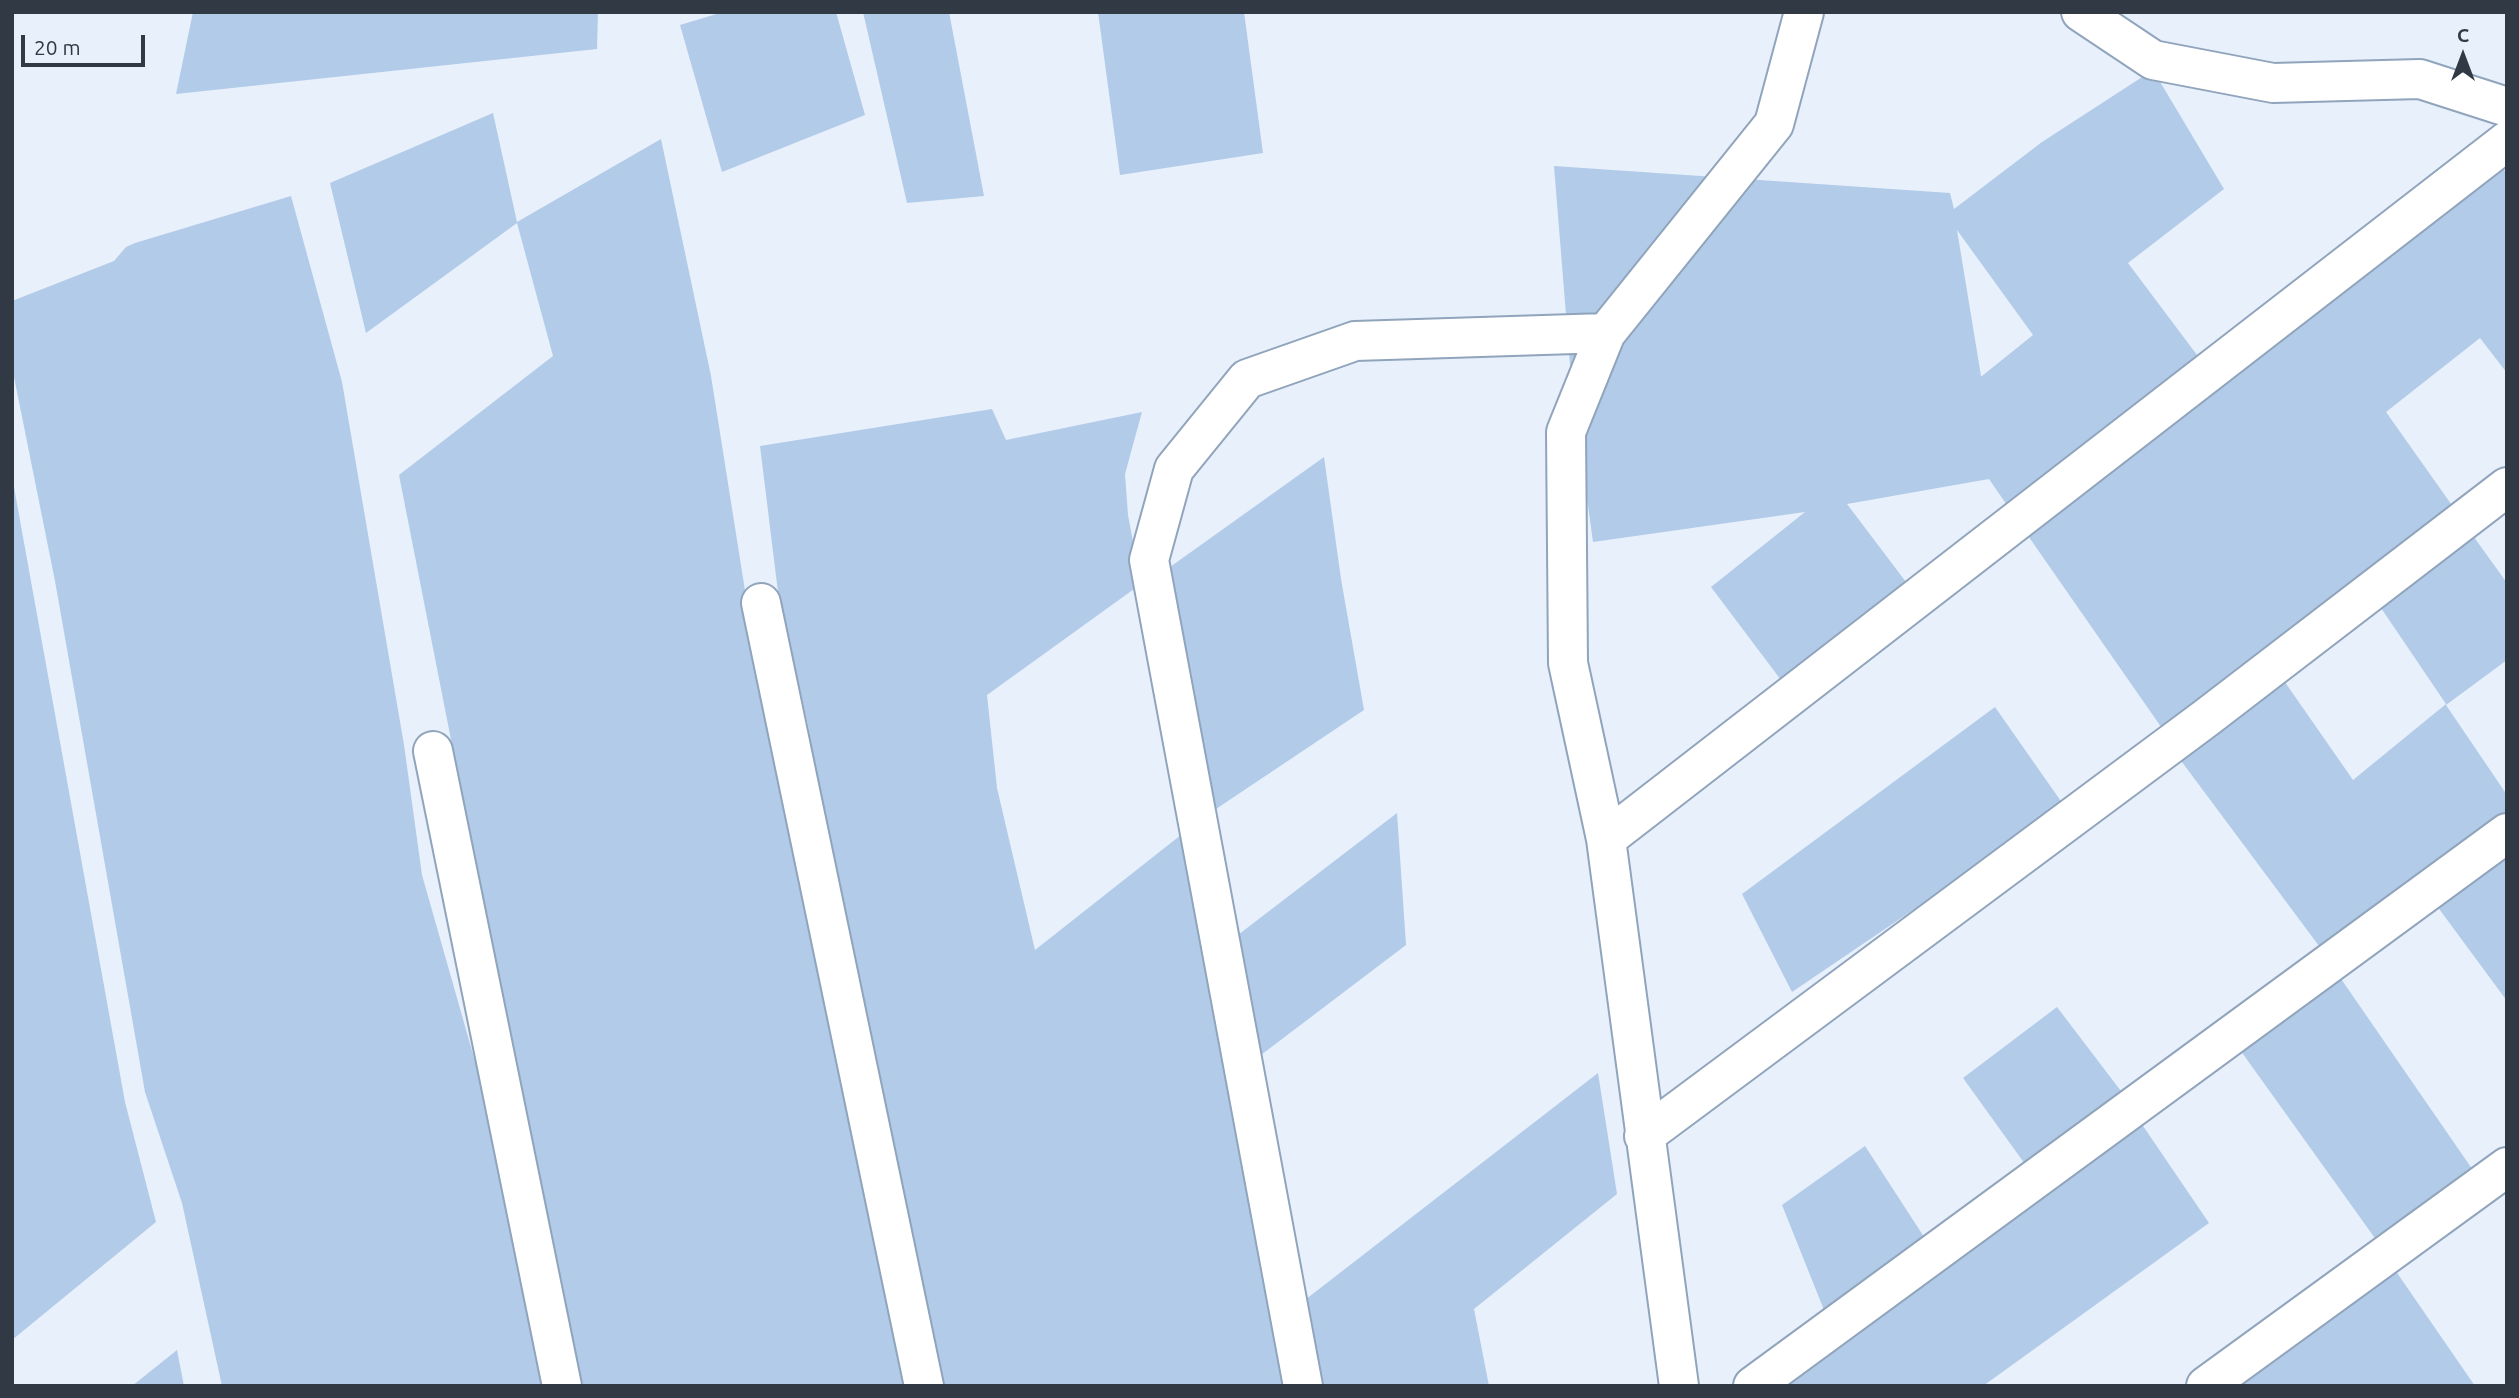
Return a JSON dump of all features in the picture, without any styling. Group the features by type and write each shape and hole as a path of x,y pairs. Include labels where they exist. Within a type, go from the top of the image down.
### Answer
{"street":[{"path":"1679,1386 1606,839 1568,663 1566,432 1606,333 1774,124 1804,12"},
{"path":"2081,12 2152,60 2273,83 2420,79 2507,107"},
{"path":"1606,839 2507,141"},
{"path":"1303,1386 1149,560 1174,469 1247,379 1355,341 1606,333"},
{"path":"1644,1136 2206,718 2507,487"},
{"path":"761,603 924,1386"},
{"path":"433,751 562,1386"},
{"path":"1753,1386 2507,833"},
{"path":"2206,1386 2507,1167"}],"shaded area":[{"path":"193,12 598,12 597,49 176,94"},
{"path":"723,12 836,12 865,115 722,172 680,25"},
{"path":"863,12 949,12 984,196 907,203"},
{"path":"1098,12 1244,12 1263,153 1120,175"},
{"path":"2153,70 2224,189 2128,263 2203,363 2011,511 1989,479 1847,504 1909,586 1781,680 1711,587 1805,512 1593,542 1572,389 1554,166 1950,193 1954,209 2042,142","holes":["1957,230 2033,335 1981,376"]},
{"path":"493,113 517,222 661,139 711,376 753,641 915,1386 578,1386 399,475 553,356 517,223 366,333 330,183"},
{"path":"2502,167 2507,174 2507,373 2480,338 2386,412 2456,511 2166,734 2024,530"},
{"path":"291,196 342,382 404,745 422,875 490,1114 554,1386 222,1386 182,1203 145,1092 55,581 12,367 12,301 114,261 126,247 135,243"},
{"path":"992,409 1006,440 1142,412 1125,474 1128,515 1141,584 987,695 997,788 1035,950 1186,831 1291,1386 940,1386 829,851 808,725 778,592 760,446"},
{"path":"1324,457 1341,579 1364,710 1210,813 1163,572"},
{"path":"12,476 125,1102 156,1222 12,1340"},
{"path":"2471,533 2507,583 2507,660 2446,705 2507,795 2507,818 2325,954 2176,754 2280,675 2353,780 2446,704 2377,602"},
{"path":"1995,707 2065,807 1792,992 1742,894"},
{"path":"1397,813 1406,945 1257,1058 1234,938"},
{"path":"2507,846 2507,1001 2434,902"},
{"path":"2337,973 2477,1176 2382,1248 2238,1047"},
{"path":"2057,1007 2127,1099 2030,1171 1963,1078"},
{"path":"1598,1073 1617,1194 1474,1309 1489,1386 1317,1386 1301,1303"},
{"path":"2139,1120 2209,1223 1983,1386 1773,1386"},
{"path":"1865,1146 1928,1243 1826,1315 1782,1205"},
{"path":"2393,1267 2475,1386 2233,1386"},
{"path":"177,1350 184,1386 132,1386"}]}
